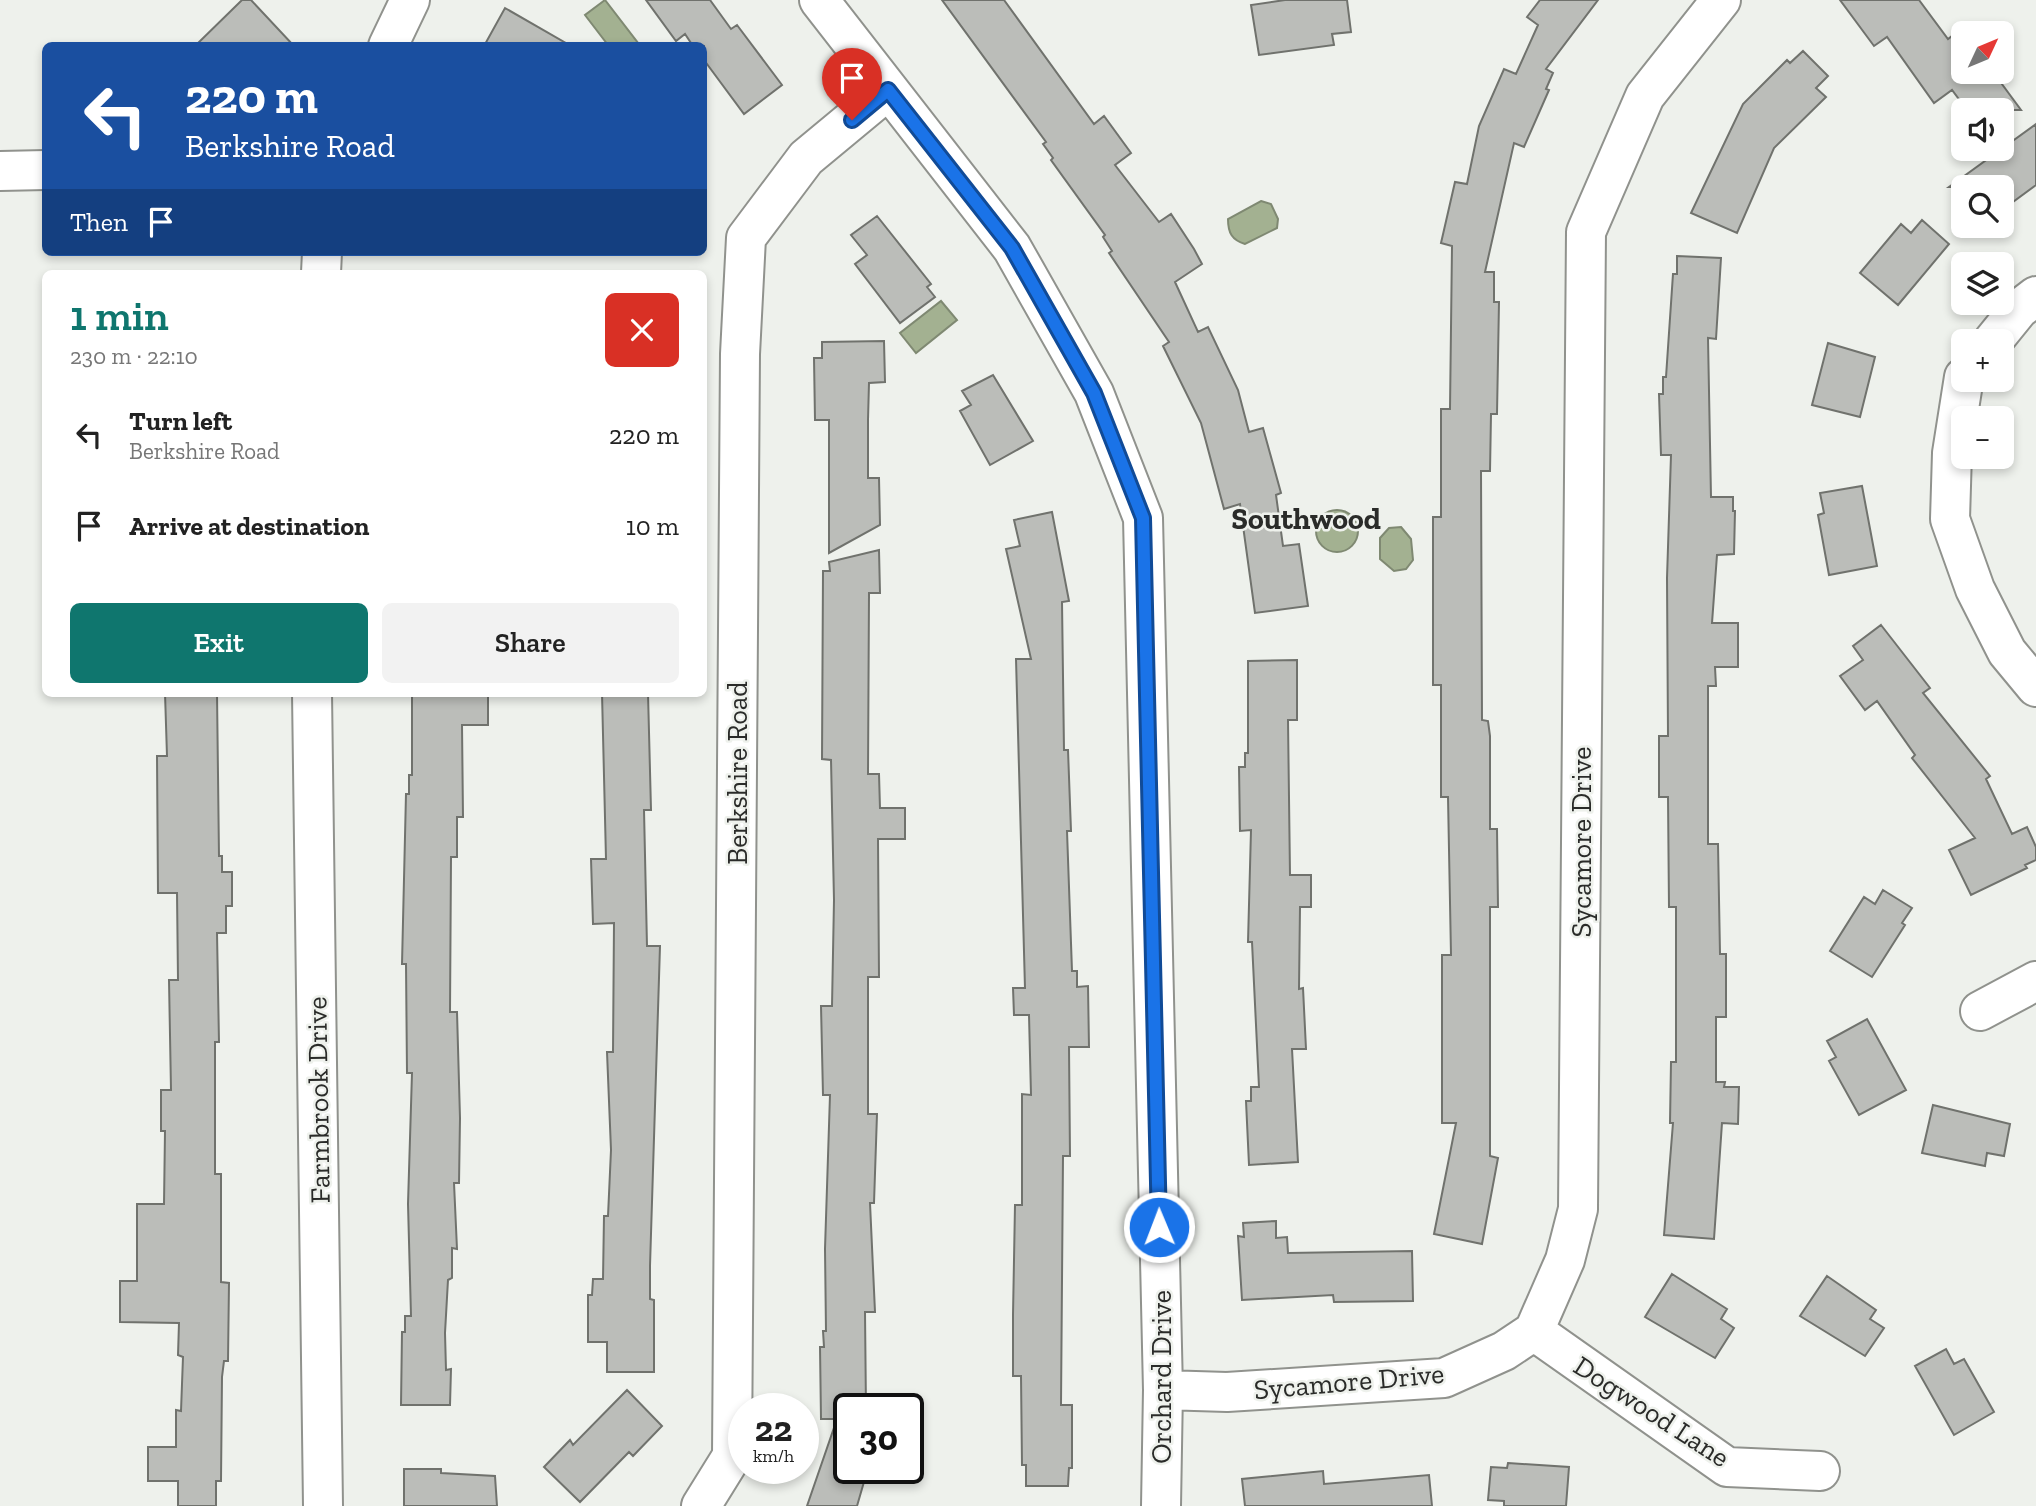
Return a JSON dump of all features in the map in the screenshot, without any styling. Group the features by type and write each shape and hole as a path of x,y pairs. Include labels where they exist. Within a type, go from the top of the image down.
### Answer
{"street":[{"path":"389,42 410,0"},
{"name":"Orchard Drive","path":"820,0 1012,248 1094,393 1143,518 1163,1390 1161,1506"},
{"name":"Sycamore Drive","path":"1163,1390 1227,1392 1444,1378 1504,1351 1534,1331 1565,1260 1578,1209 1586,232 1645,96 1721,0"},
{"name":"Berkshire Road","path":"701,1506 732,1455 740,354 746,238 806,158 888,90"},
{"path":"0,172 42,170"},
{"path":"2003,329 2019,309 2036,296"},
{"path":"1962,392 1952,453 1950,519 1975,589 1996,631 2007,652 2036,687"},
{"name":"Farmbrook Drive","path":"312,697 323,1506"},
{"path":"1980,1011 2036,981"},
{"name":"Dogwood Lane","path":"1534,1331 1727,1467 1820,1471"}],"shaded area":[{"path":"605,0 637,42 606,42 585,15"},
{"path":"1261,201 1271,204 1278,219 1277,228 1245,244 1234,238 1228,219"},
{"path":"941,301 957,320 916,353 900,333"},
{"path":"1337,510 1352,516 1358,531 1352,546 1337,552 1322,546 1316,531 1322,516"},
{"path":"1401,527 1411,539 1413,560 1406,569 1394,571 1380,559 1380,538 1389,528"}],"building":[{"path":"242,0 251,0 290,42 199,42"},
{"path":"646,0 710,0 731,29 737,25 782,85 744,114 707,64 707,42 690,42 685,34 676,41"},
{"path":"942,0 1004,0 1094,124 1104,116 1131,153 1115,165 1159,222 1171,214 1194,249 1202,264 1175,282 1198,332 1208,327 1238,390 1249,432 1263,428 1281,493 1276,495 1283,546 1299,544 1308,606 1255,613 1240,504 1224,509 1201,423 1163,346 1169,342 1109,253 1112,251 1103,237 1105,235 1051,160 1053,158 1043,144 1046,142"},
{"path":"1285,0 1347,0 1351,32 1332,34 1334,45 1259,55 1251,5"},
{"path":"1540,0 1598,0 1546,69 1553,73 1546,89 1549,90 1524,147 1514,143 1485,272 1494,272 1494,302 1499,302 1497,414 1491,414 1490,471 1481,471 1482,720 1488,721 1490,736 1490,829 1497,829 1498,907 1490,907 1490,1156 1498,1158 1482,1244 1434,1234 1456,1123 1442,1123 1442,955 1451,955 1448,797 1441,797 1441,685 1433,685 1433,517 1441,517 1441,409 1450,409 1452,246 1441,243 1455,182 1467,184 1479,126 1504,69 1516,74 1538,25 1527,17"},
{"path":"1840,0 1919,0 1948,39 1951,37 1951,84 2002,84 2012,98 1958,98 1952,90 1934,103 1887,37 1874,46"},
{"path":"505,8 564,42 486,42"},
{"path":"1803,51 1828,76 1816,88 1826,97 1774,148 1737,233 1691,213 1743,104 1787,60 1790,63"},
{"path":"2014,100 2021,110 2014,110"},
{"path":"2036,124 2036,185 2014,201 2014,175 1966,175 1985,161 2014,161 2014,140"},
{"path":"877,216 931,284 927,287 935,297 900,323 855,264 867,255 851,235"},
{"path":"1922,220 1949,244 1898,305 1860,273 1901,224 1911,233"},
{"path":"1677,256 1721,258 1716,339 1708,338 1711,497 1733,497 1735,511 1734,554 1717,555 1712,623 1738,623 1738,667 1715,667 1716,686 1708,686 1708,844 1718,844 1720,954 1726,954 1726,1017 1716,1017 1716,1082 1725,1082 1724,1087 1739,1087 1738,1124 1722,1123 1714,1239 1664,1235 1673,1123 1670,1123 1671,1062 1676,1062 1676,907 1669,907 1668,797 1659,797 1659,736 1668,736 1667,578 1671,455 1661,455 1659,394 1663,394 1663,377 1666,377 1673,274 1677,274"},
{"path":"884,341 885,382 869,383 868,420 868,478 879,478 880,525 829,553 829,420 815,420 814,358 822,358 822,342"},
{"path":"1828,343 1875,357 1860,417 1812,405"},
{"path":"993,375 1033,441 990,465 960,411 971,405 962,391"},
{"path":"1862,486 1877,566 1829,575 1818,515 1824,513 1820,493"},
{"path":"1052,512 1069,601 1062,602 1064,750 1068,750 1071,831 1067,831 1072,971 1077,971 1077,987 1088,986 1089,1047 1069,1047 1070,1156 1063,1156 1061,1405 1072,1405 1072,1468 1069,1468 1068,1486 1026,1486 1026,1465 1022,1465 1021,1376 1013,1376 1013,1315 1015,1205 1022,1205 1022,1094 1031,1095 1029,1015 1014,1015 1013,988 1025,988 1016,659 1031,659 1006,549 1020,546 1014,520"},
{"path":"879,550 880,593 869,593 868,774 879,774 880,808 905,808 905,839 878,839 879,977 868,977 868,1114 877,1114 874,1203 870,1203 875,1312 865,1312 866,1393 833,1393 833,1419 821,1419 820,1347 824,1347 823,1331 826,1331 825,1249 830,1095 823,1095 821,1006 832,1006 834,900 831,760 822,759 823,571 830,571 829,562"},
{"path":"1881,625 1930,688 1923,693 1990,776 1986,779 2012,834 2027,827 2036,847 2036,860 2025,865 2027,868 1971,895 1949,850 1975,838 1912,758 1915,755 1877,701 1865,710 1840,676 1863,660 1853,646"},
{"path":"1297,660 1297,720 1288,720 1290,875 1311,875 1311,907 1300,907 1299,989 1303,988 1306,1049 1292,1049 1298,1162 1249,1165 1246,1101 1251,1101 1251,1087 1259,1087 1252,942 1248,942 1251,830 1240,831 1239,767 1245,767 1245,753 1248,753 1248,661"},
{"path":"165,697 217,697 219,856 222,856 222,872 232,872 232,906 226,906 226,933 217,933 219,1042 215,1042 215,1174 221,1174 221,1282 229,1283 228,1361 224,1361 222,1377 221,1481 216,1481 216,1506 178,1506 178,1481 148,1481 148,1447 176,1447 176,1410 181,1411 183,1357 178,1355 179,1323 120,1322 120,1281 137,1281 137,1204 164,1204 165,1131 161,1131 161,1090 171,1090 169,980 178,980 177,893 158,893 157,756 167,756"},
{"path":"412,697 488,697 488,725 462,725 463,817 457,817 457,857 451,857 450,1012 457,1012 460,1118 459,1183 454,1183 457,1249 452,1248 452,1278 448,1280 445,1333 446,1370 451,1369 450,1405 401,1405 402,1332 405,1332 405,1316 411,1316 408,1204 412,1073 407,1073 406,964 402,964 406,794 409,794 409,775 412,775"},
{"path":"602,697 648,697 651,810 644,810 647,946 660,946 650,1266 650,1299 654,1300 654,1372 607,1372 607,1342 588,1342 588,1295 592,1295 593,1279 603,1279 604,1216 608,1216 611,1150 607,1052 613,1052 614,923 593,924 591,859 606,859"},
{"path":"1883,890 1912,908 1902,923 1905,925 1872,977 1830,951 1864,897 1875,904"},
{"path":"1867,1019 1906,1090 1859,1115 1829,1061 1836,1057 1827,1041"},
{"path":"1933,1105 2010,1124 2004,1156 1987,1153 1985,1166 1922,1153"},
{"path":"1276,1221 1276,1238 1287,1237 1288,1253 1412,1251 1413,1301 1334,1302 1333,1295 1242,1300 1238,1236 1244,1237 1243,1223"},
{"path":"1672,1274 1727,1309 1721,1319 1734,1328 1715,1358 1645,1317"},
{"path":"1827,1276 1876,1310 1870,1319 1884,1328 1865,1356 1800,1316"},
{"path":"1946,1349 1954,1364 1964,1359 1994,1412 1954,1435 1915,1366"},
{"path":"627,1390 662,1426 633,1456 629,1452 580,1502 544,1467 570,1440 573,1445"},
{"path":"833,1431 833,1484 863,1484 857,1506 807,1506 815,1484 819,1484 819,1471"},
{"path":"1508,1463 1569,1467 1566,1506 1504,1506 1504,1501 1488,1500 1491,1467 1507,1468"},
{"path":"404,1469 441,1469 441,1473 495,1476 497,1506 404,1506"},
{"path":"1323,1471 1324,1484 1429,1475 1432,1506 1245,1506 1242,1479"}],"district":[{"name":"Southwood","path":"1306,519"}],"route":[{"path":"852,120 888,90 1012,248 1094,393 1143,518 1159,1227"}]}
